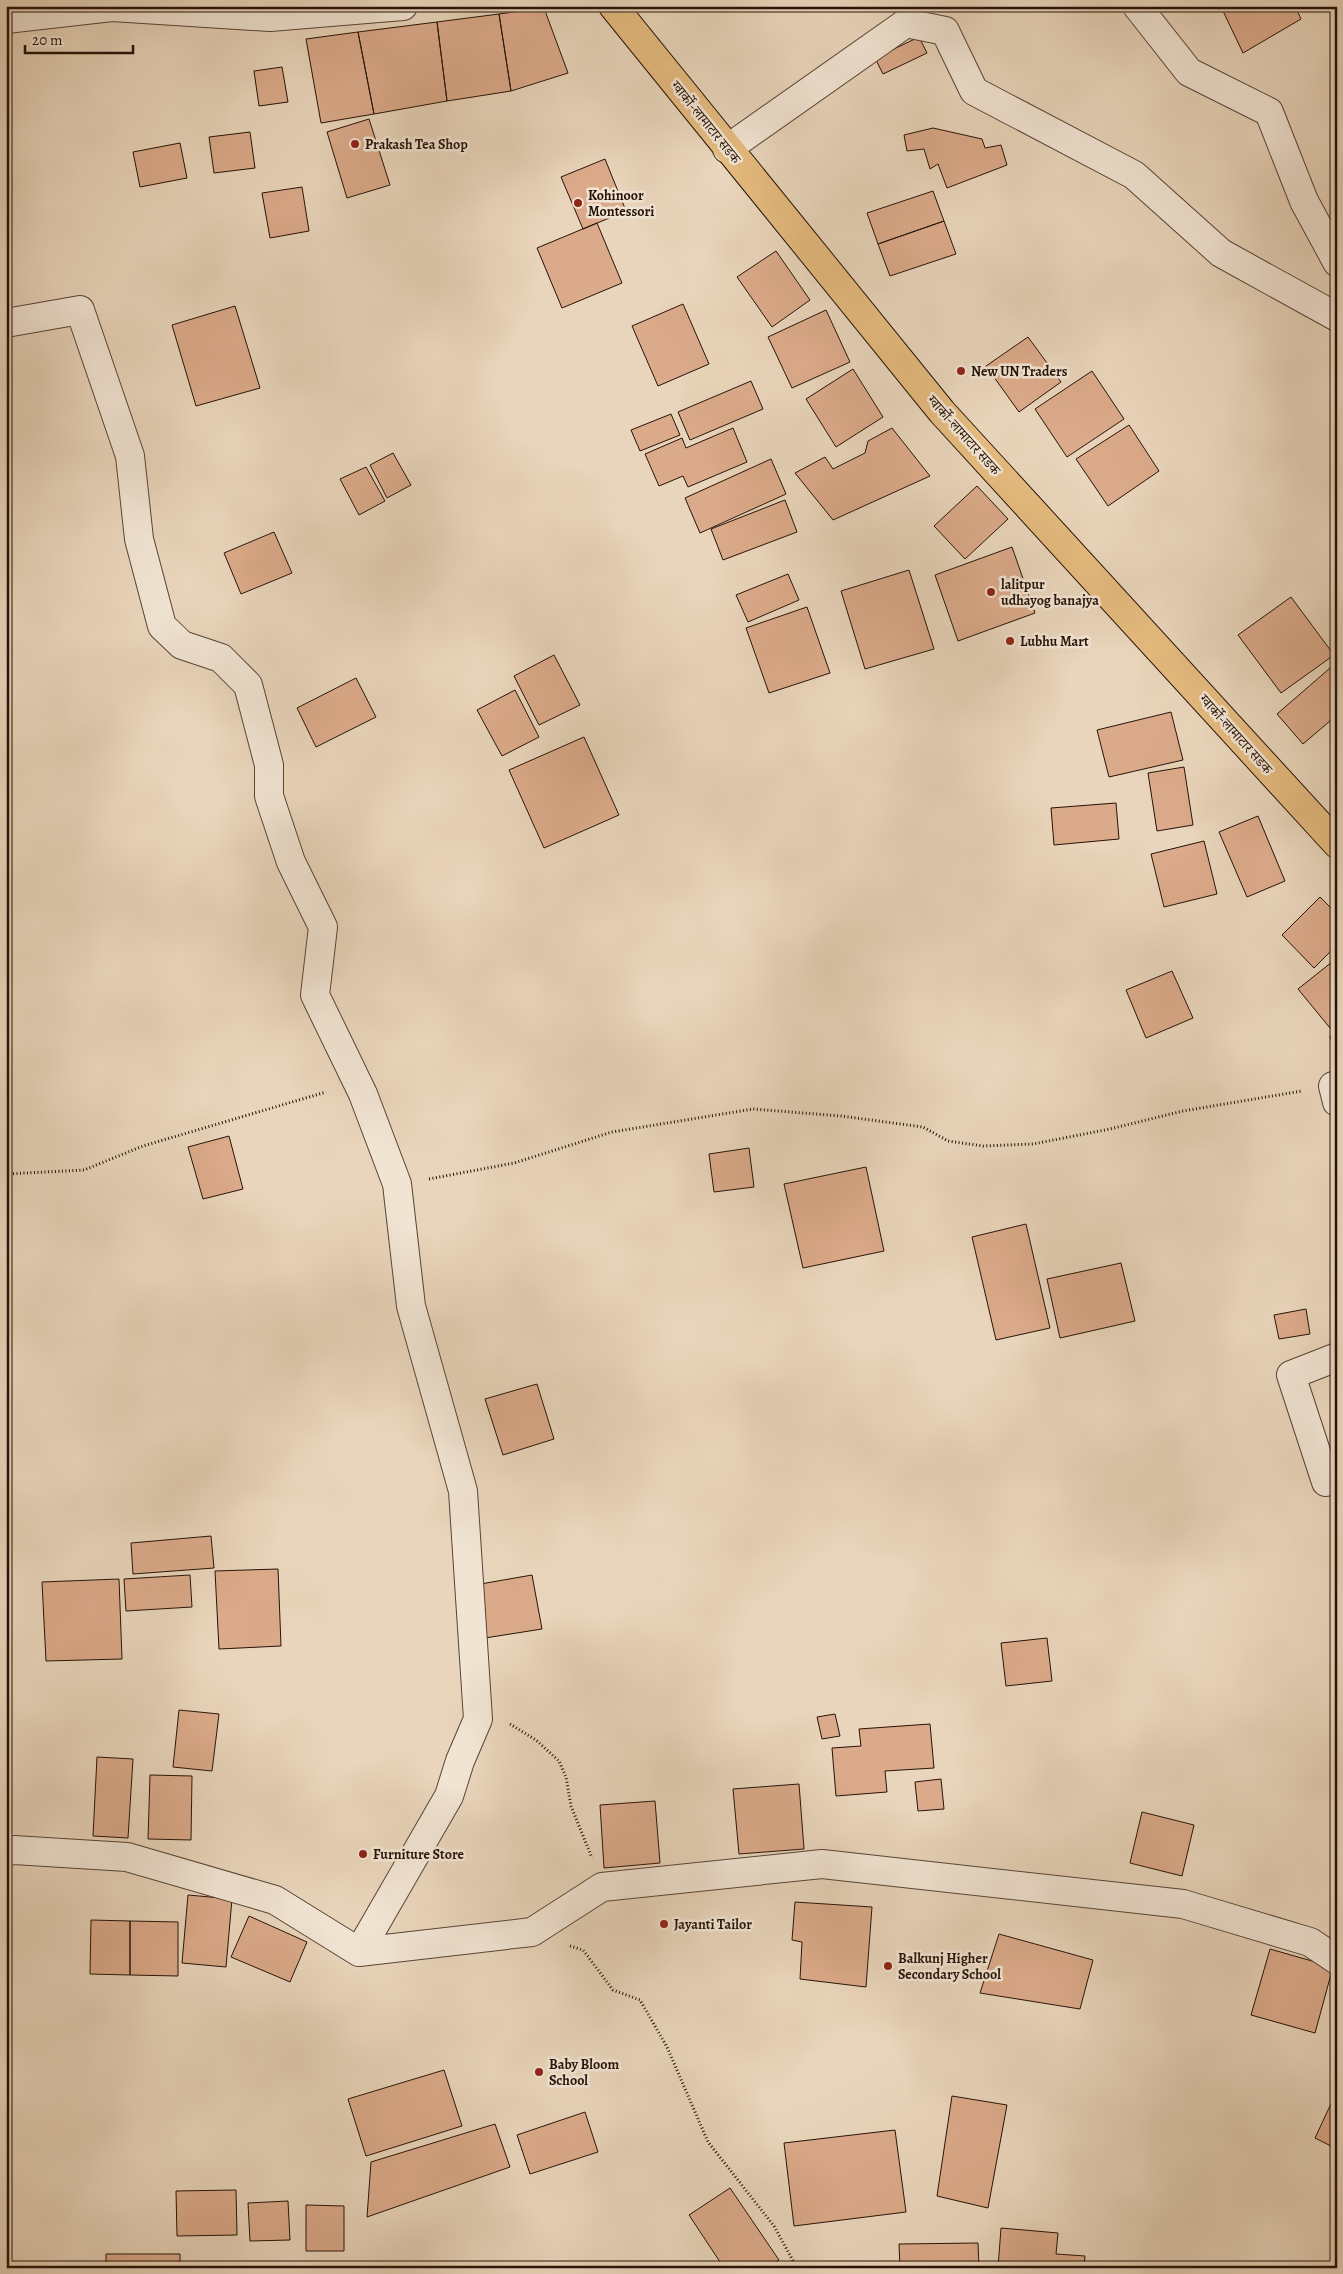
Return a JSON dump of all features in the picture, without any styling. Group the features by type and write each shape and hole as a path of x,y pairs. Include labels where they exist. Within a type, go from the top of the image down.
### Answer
{"main road":[{"name":"ग्वार्को-लामाटार सडक","path":"613,6 942,412 1337,844"}],"street":[{"path":"6,19 112,8 270,17 403,6"},
{"path":"1137,6 1189,72 1269,112 1304,201 1337,262"},
{"path":"727,149 906,23 945,30 974,91 1134,176 1221,253 1337,317"},
{"path":"6,323 80,310 130,456 140,539 162,626 182,644 221,658 248,685 269,765 269,796 291,862 323,927 315,995 363,1094 397,1184 411,1306 463,1491 478,1719 460,1761 449,1796 359,1952"},
{"path":"1326,1482 1291,1375 1337,1357"},
{"path":"6,1852 14,1850 127,1857 275,1900 359,1952 532,1932 602,1887 822,1864 1183,1904 1310,1942 1337,1960"}],"path":[{"path":"6,1174 84,1170 143,1146 333,1090 363,1094"},
{"path":"397,1184 514,1163 612,1132 753,1109 841,1116 923,1127 948,1142 983,1146 1032,1144 1192,1109 1335,1094"},
{"path":"478,1719 511,1724 536,1740 558,1761 566,1778 571,1806 582,1830 602,1887"},
{"path":"532,1932 583,1950 613,1990 640,2000 667,2047 708,2142 774,2226 796,2268"}],"building":[{"path":"1232,6 1295,6 1301,19 1243,53 1223,11"},
{"path":"544,8 568,73 511,91 499,14"},
{"path":"499,14 511,91 447,101 437,22"},
{"path":"437,22 447,101 374,114 358,32"},
{"path":"358,32 374,114 321,123 306,39"},
{"path":"919,37 927,53 883,74 875,58"},
{"path":"282,67 288,102 259,106 254,71"},
{"path":"369,119 390,185 347,198 327,132"},
{"path":"933,128 982,139 985,148 1001,145 1007,165 947,188 938,164 930,169 924,149 907,151 904,135"},
{"path":"250,132 255,168 214,173 209,137"},
{"path":"180,143 187,178 140,187 133,152"},
{"path":"605,159 626,211 583,229 561,177"},
{"path":"302,187 309,231 270,238 262,193"},
{"path":"933,191 944,221 878,244 867,213"},
{"path":"944,221 956,254 890,276 878,244"},
{"path":"597,223 622,283 562,308 537,248"},
{"path":"776,251 810,300 772,327 737,277"},
{"path":"683,304 709,364 658,386 632,326"},
{"path":"235,306 260,388 196,406 172,325"},
{"path":"826,310 850,362 792,388 768,337"},
{"path":"1028,337 1061,382 1019,412 986,366"},
{"path":"853,369 883,417 836,447 806,399"},
{"path":"1092,371 1124,419 1067,457 1035,409"},
{"path":"751,381 763,409 690,440 678,412"},
{"path":"671,414 680,435 640,451 631,430"},
{"path":"1129,425 1159,471 1108,506 1076,459"},
{"path":"733,428 747,462 688,487 683,476 659,486 645,454 682,438 686,448"},
{"path":"892,428 930,476 833,520 795,473 825,457 833,469 865,453 868,441"},
{"path":"393,453 411,485 387,498 370,465"},
{"path":"771,459 786,494 700,533 685,498"},
{"path":"366,467 385,501 359,515 340,479"},
{"path":"977,486 1008,519 965,559 934,526"},
{"path":"785,500 797,532 723,560 711,529"},
{"path":"274,532 292,573 241,594 224,553"},
{"path":"1012,547 1035,613 958,641 935,575"},
{"path":"909,570 934,649 865,669 841,591"},
{"path":"788,574 799,600 748,622 736,595"},
{"path":"1291,597 1334,655 1281,693 1238,635"},
{"path":"807,607 830,673 769,693 746,628"},
{"path":"554,655 580,705 539,725 514,676"},
{"path":"1337,662 1337,715 1303,744 1277,714"},
{"path":"356,678 376,717 316,747 297,708"},
{"path":"515,690 539,737 502,756 477,710"},
{"path":"1171,712 1183,760 1109,777 1097,730"},
{"path":"584,737 619,815 544,848 509,770"},
{"path":"1184,767 1193,825 1157,831 1148,773"},
{"path":"1116,803 1119,839 1054,845 1051,808"},
{"path":"1258,816 1285,881 1247,897 1219,832"},
{"path":"1204,841 1217,894 1164,907 1151,854"},
{"path":"1320,897 1337,914 1337,945 1314,968 1282,935"},
{"path":"1337,958 1337,1023 1330,1028 1298,989"},
{"path":"1172,971 1193,1018 1146,1038 1126,990"},
{"path":"1337,1033 1337,1063 1330,1036"},
{"path":"229,1136 243,1189 203,1199 188,1147"},
{"path":"749,1148 754,1187 714,1192 709,1154"},
{"path":"866,1167 884,1251 803,1268 784,1184"},
{"path":"1026,1224 1050,1328 996,1340 972,1237"},
{"path":"1121,1263 1135,1321 1060,1338 1047,1279"},
{"path":"1306,1309 1310,1334 1279,1339 1274,1315"},
{"path":"537,1384 554,1439 503,1455 485,1399"},
{"path":"211,1536 214,1568 133,1574 131,1543"},
{"path":"278,1569 281,1646 219,1649 215,1571"},
{"path":"190,1575 192,1607 126,1611 124,1579"},
{"path":"532,1575 542,1629 485,1638 475,1585"},
{"path":"119,1579 122,1659 46,1661 42,1582"},
{"path":"1047,1638 1052,1681 1006,1686 1001,1643"},
{"path":"179,1710 219,1714 212,1771 173,1767"},
{"path":"835,1714 840,1736 822,1739 817,1717"},
{"path":"930,1724 934,1768 885,1771 887,1792 836,1796 832,1748 861,1746 859,1729"},
{"path":"97,1757 133,1759 128,1838 93,1836"},
{"path":"150,1775 192,1776 191,1840 148,1839"},
{"path":"941,1779 944,1809 918,1811 915,1782"},
{"path":"799,1784 804,1849 739,1854 733,1789"},
{"path":"655,1801 660,1863 604,1868 600,1805"},
{"path":"1142,1812 1194,1825 1182,1876 1130,1863"},
{"path":"188,1895 232,1899 226,1967 182,1963"},
{"path":"795,1902 872,1907 866,1987 800,1979 802,1942 792,1940"},
{"path":"249,1916 307,1942 290,1982 231,1957"},
{"path":"91,1920 130,1921 130,1975 90,1974"},
{"path":"130,1921 178,1922 178,1976 130,1975"},
{"path":"999,1934 1093,1960 1080,2009 980,1993"},
{"path":"1270,1949 1333,1967 1315,2033 1251,2015"},
{"path":"444,2070 462,2126 366,2156 348,2099"},
{"path":"1337,2094 1337,2149 1315,2138"},
{"path":"952,2096 1007,2105 988,2208 937,2196"},
{"path":"585,2112 598,2152 530,2174 517,2135"},
{"path":"495,2124 510,2167 367,2217 371,2162"},
{"path":"895,2130 906,2212 794,2226 784,2143"},
{"path":"730,2188 779,2260 767,2268 724,2268 689,2215"},
{"path":"236,2190 237,2235 177,2236 176,2191"},
{"path":"288,2201 290,2240 250,2241 248,2203"},
{"path":"306,2205 344,2206 344,2251 306,2251"},
{"path":"1001,2228 1058,2233 1056,2254 1085,2256 1084,2268 998,2268"},
{"path":"978,2243 979,2268 900,2268 899,2244"},
{"path":"106,2254 180,2254 180,2268 106,2268"},
{"path":"1097,2262 1117,2265 1116,2268 1097,2268"},
{"path":"1119,2263 1145,2265 1145,2268 1119,2268"},
{"path":"269,2265 335,2266 335,2268 269,2268"},
{"path":"1163,2265 1196,2268 1163,2268"}],"place":[{"name":"Prakash Tea Shop","path":"355,144"},
{"name":"Kohinoor Montessori","path":"578,203"},
{"name":"New UN Traders","path":"961,371"},
{"name":"lalitpur udhayog banajya","path":"991,592"},
{"name":"Lubhu Mart","path":"1010,641"},
{"name":"Furniture Store","path":"363,1854"},
{"name":"Jayanti Tailor","path":"664,1924"},
{"name":"Balkunj Higher Secondary School","path":"888,1966"},
{"name":"Baby Bloom School","path":"539,2072"}]}
